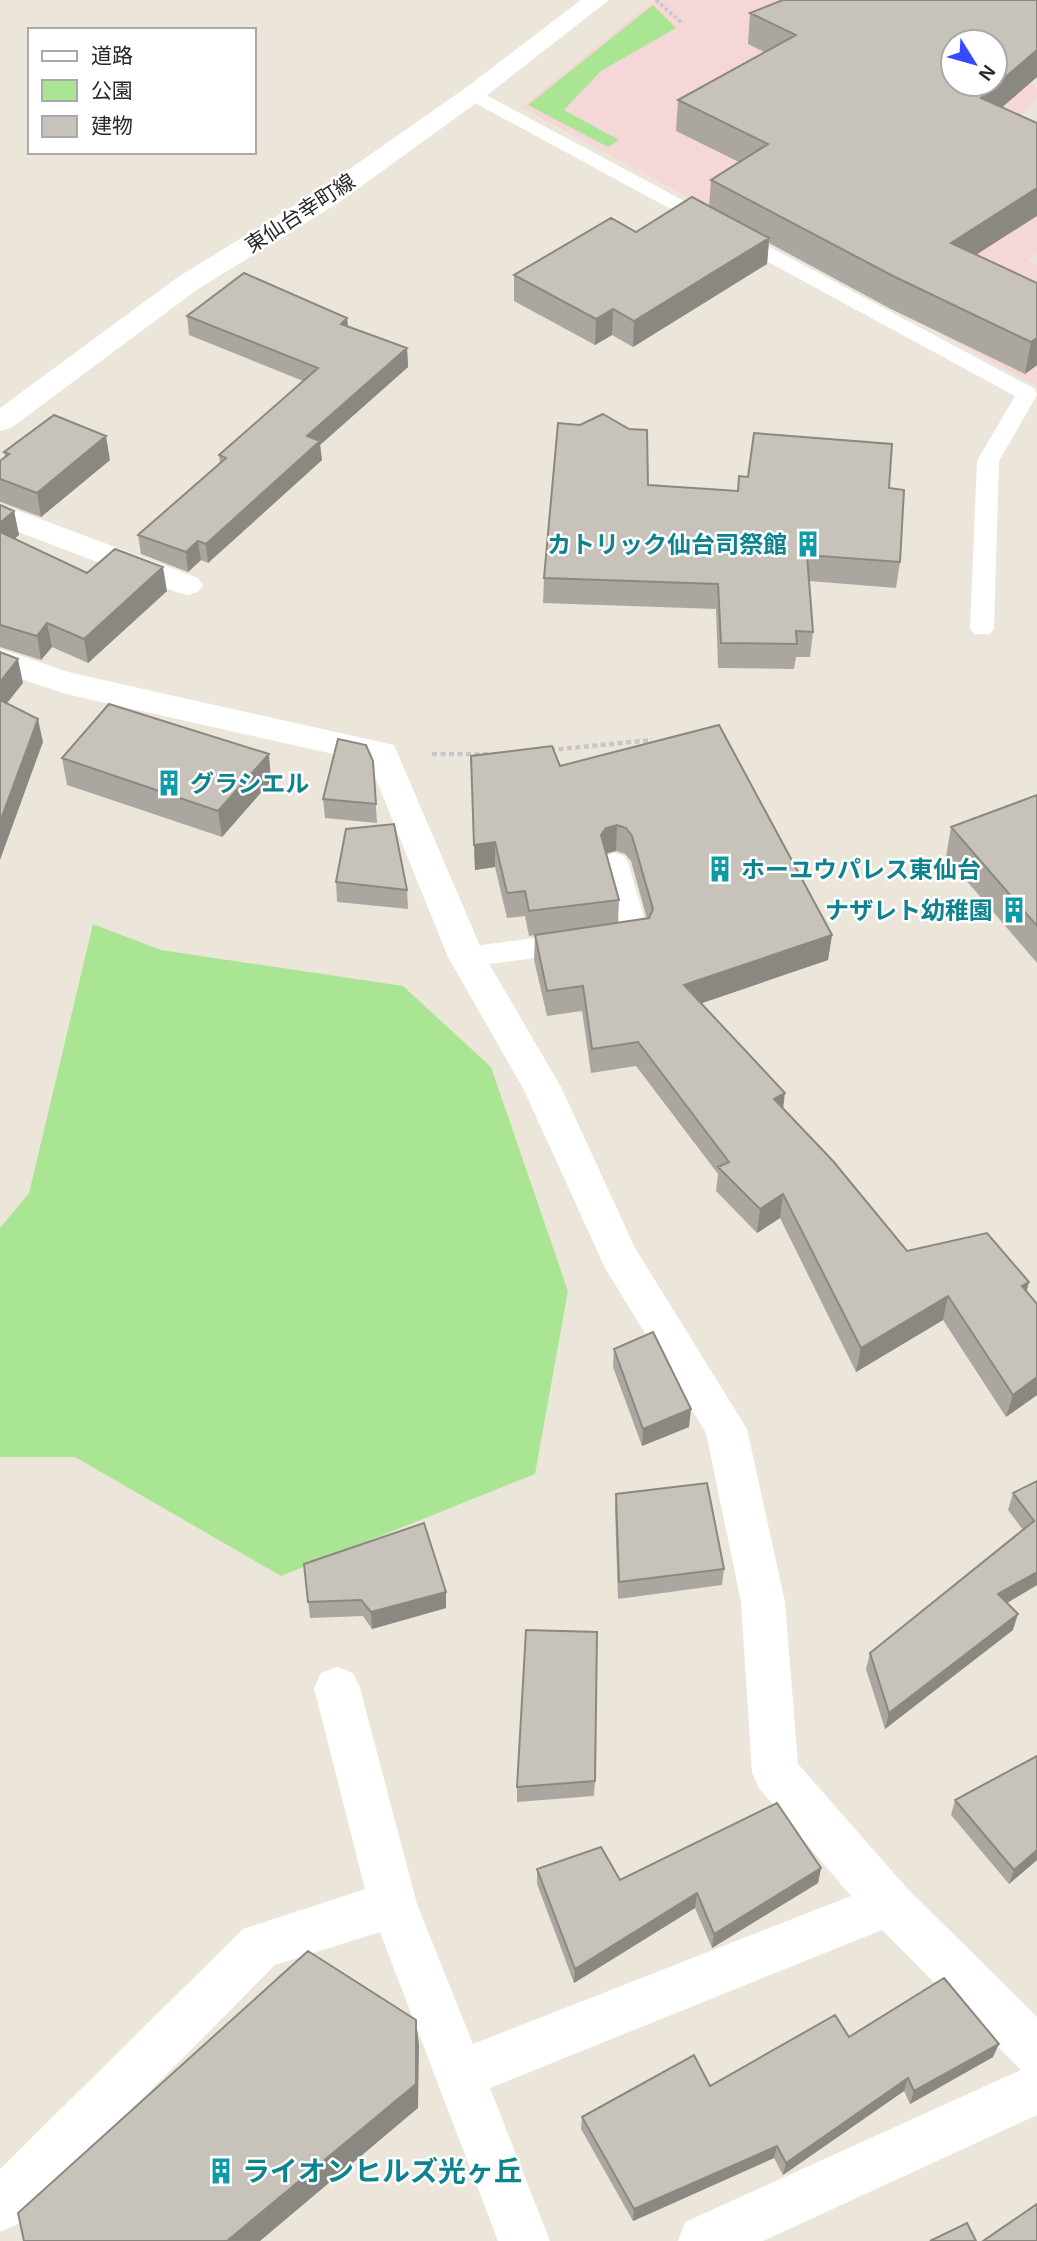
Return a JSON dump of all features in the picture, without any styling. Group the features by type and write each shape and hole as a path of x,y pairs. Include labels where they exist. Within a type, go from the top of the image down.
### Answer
{"street":[{"name":"東仙台幸町線","path":"0,422 188,283 328,197 473,94 597,0"},
{"path":"0,514 187,585"},
{"path":"0,660 65,682 382,753 466,957 542,1087 619,1256 726,1429 763,1602 775,1772 889,1904 1037,2052"},
{"path":"337,1688 393,1904 524,2241"},
{"path":"0,2206 260,1946 393,1904"},
{"path":"460,2075 889,1904"},
{"path":"704,2241 1037,2089"}],"lane":[{"path":"473,94 1027,394 988,461 982,629"},
{"path":"466,957 636,935 615,862"}],"path":[{"path":"656,0 683,24"},
{"path":"541,751 652,740"},
{"path":"382,753 500,754"}],"shaded area":[{"path":"654,0 833,0 939,74 939,98 1009,98 1009,76 1037,86 1037,99 1014,124 1037,135 1037,253 1028,261 1037,265 1037,386 521,107"}],"green space":[{"path":"653,5 676,28 601,71 564,110 619,140 608,147 528,105"},
{"path":"93,924 161,950 403,986 491,1067 568,1291 535,1474 281,1576 75,1457 0,1457 0,1228 29,1193"}],"building":[{"path":"783,0 1037,0 1037,50 1009,74 1009,28 939,28 939,98 981,98 1037,123 1037,188 951,243 1037,283 1037,338 1031,342 893,276 711,180 768,144 678,100 796,35 750,13"},
{"path":"692,197 769,238 634,321 613,309 596,319 514,275 611,218 636,232"},
{"path":"244,273 347,318 341,324 407,348 307,436 320,441 206,544 198,541 186,552 138,535 226,458 219,455 318,368 187,316"},
{"path":"603,414 629,429 647,430 648,485 738,491 739,476 748,477 754,433 892,444 889,488 904,490 900,562 807,555 813,632 796,631 797,644 721,643 718,584 544,578 558,423 580,425"},
{"path":"54,415 106,436 37,493 0,479 0,461 9,454 4,452"},
{"path":"0,505 14,511 0,523"},
{"path":"0,532 87,573 115,549 163,567 84,639 47,623 37,636 0,625"},
{"path":"0,652 18,659 0,682"},
{"path":"0,700 38,719 0,822"},
{"path":"109,704 269,754 218,811 62,758"},
{"path":"719,725 832,935 684,985 785,1093 774,1099 833,1161 907,1251 987,1233 1029,1282 1022,1286 1037,1304 1037,1377 1013,1395 948,1296 861,1348 783,1194 760,1209 718,1167 729,1162 638,1042 592,1049 583,986 547,991 535,935 649,918 653,909 632,836 626,828 617,825 606,828 601,835 619,900 529,911 525,891 507,893 495,842 474,845 471,756 552,746 560,766"},
{"path":"338,739 366,745 373,761 376,804 323,799"},
{"path":"1037,795 1037,926 951,827"},
{"path":"394,824 407,890 336,882 346,829"},
{"path":"653,1332 691,1409 643,1429 614,1349"},
{"path":"1037,1481 1037,1572 998,1594 1018,1614 889,1713 870,1653 1034,1521 1013,1493"},
{"path":"707,1483 724,1569 619,1582 616,1494"},
{"path":"424,1523 446,1592 371,1612 361,1600 308,1602 304,1564"},
{"path":"526,1630 597,1632 595,1781 517,1787"},
{"path":"1037,1756 1037,1850 1014,1870 955,1800"},
{"path":"777,1803 821,1868 714,1934 697,1893 575,1969 537,1869 601,1847 620,1880"},
{"name":"ライオンヒルズ光ヶ丘","path":"308,1951 416,2020 416,2084 227,2241 24,2241 18,2213"},
{"path":"944,1978 999,2044 914,2091 908,2078 786,2163 777,2146 634,2209 582,2117 694,2055 710,2086 835,2015 849,2037"},
{"path":"1037,2204 1037,2241 983,2241"},
{"path":"967,2223 976,2241 930,2241"}],"place":[{"name":"カトリック仙台司祭館","path":"808,544"},
{"name":"グラシエル","path":"169,783"},
{"name":"ホーユウパレス東仙台","path":"720,869"},
{"name":"ナザレト幼稚園","path":"1014,910"},
{"name":"ライオンヒルズ光ヶ丘","path":"221,2171"}]}
